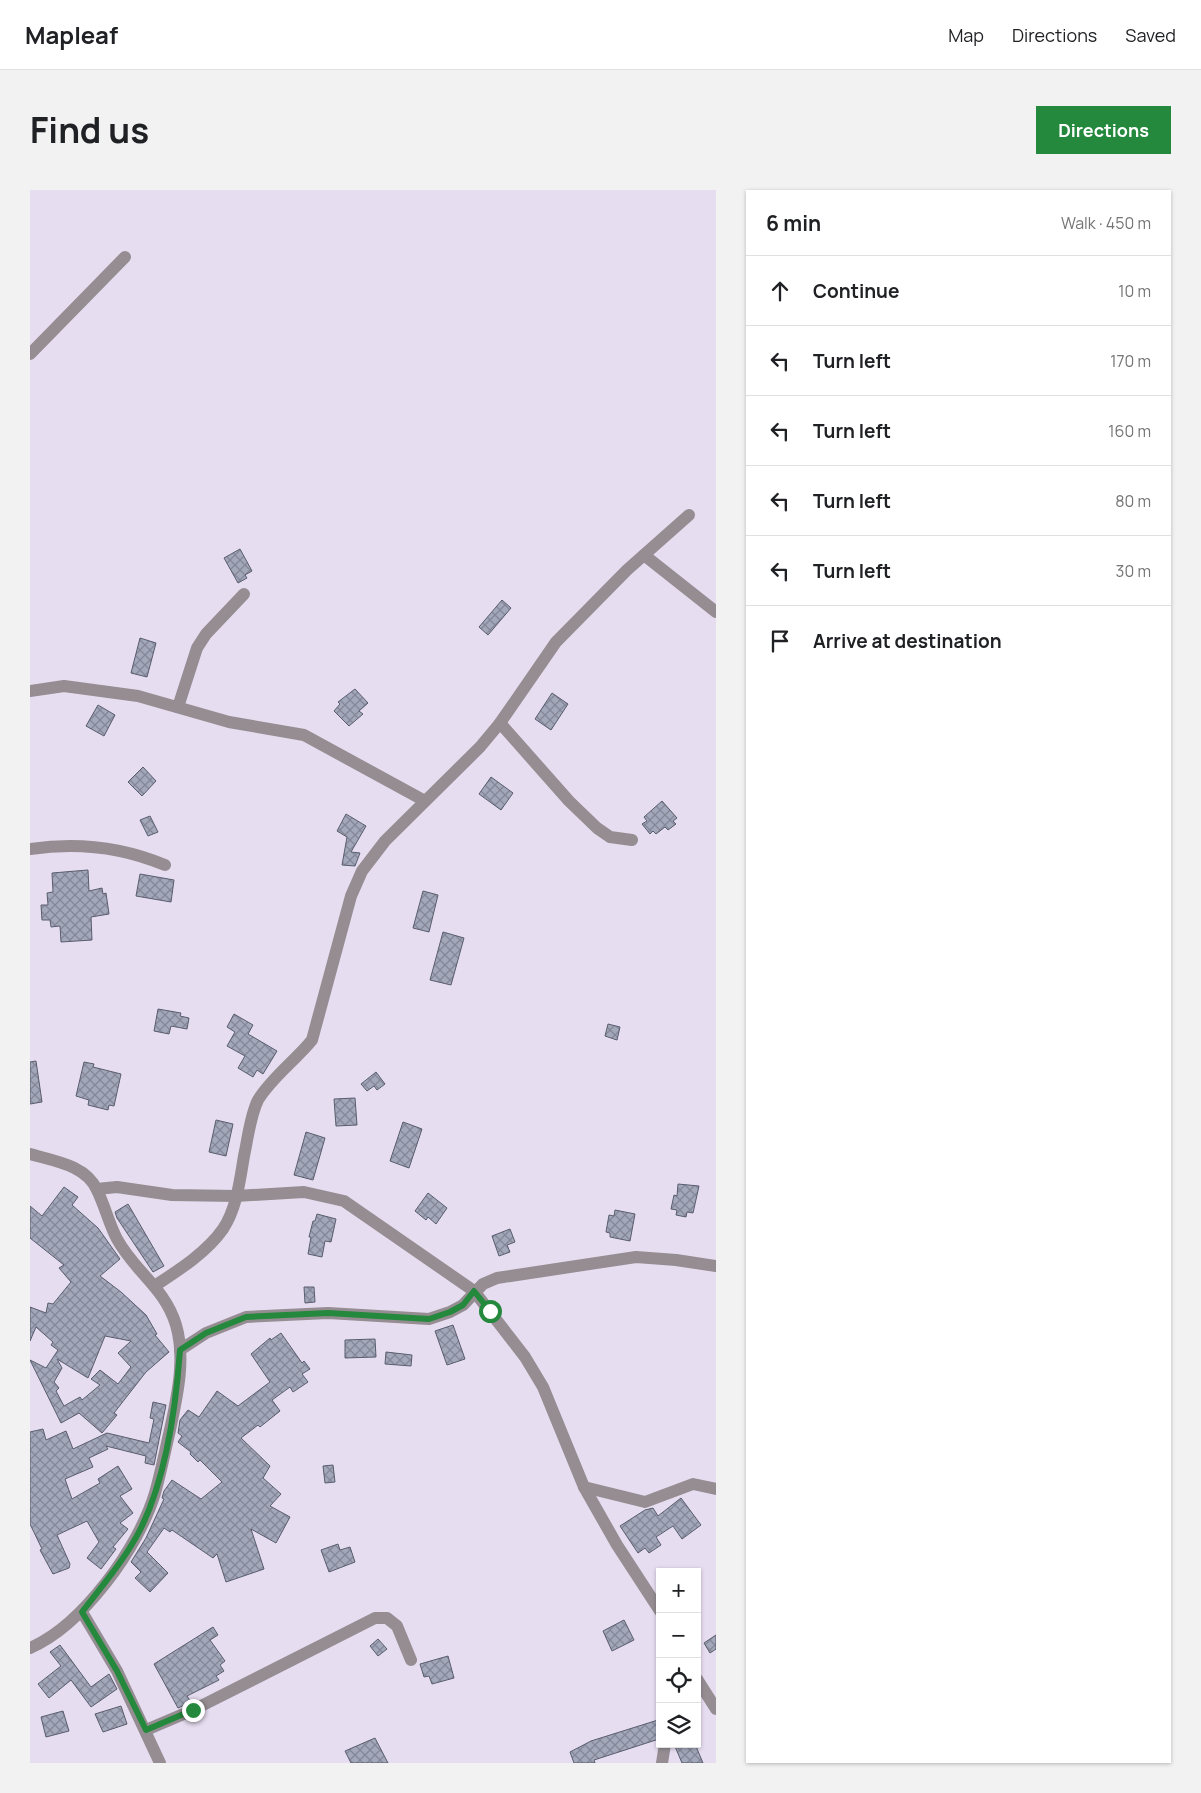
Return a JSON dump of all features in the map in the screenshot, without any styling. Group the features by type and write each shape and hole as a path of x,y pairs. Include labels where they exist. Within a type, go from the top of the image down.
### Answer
{"street":[{"path":"32,348 125,256"},
{"path":"156,1286 178,1270 223,1228 236,1196 258,1101 272,1081 312,1040 343,923 351,896 362,871 386,841 480,748 500,723 556,642 644,554 689,515"},
{"path":"644,554 716,612"},
{"path":"178,707 197,648 206,634 244,594"},
{"path":"30,691 64,686 138,696 229,722 304,735 425,801"},
{"path":"500,723 569,801 598,828 610,837 632,840"},
{"path":"30,849 59,845 95,847 141,855 165,865"},
{"path":"30,1154 79,1170 88,1176 97,1188 117,1238 133,1264 156,1286 170,1307 177,1327 180,1350 177,1401 155,1494 141,1528 110,1578 82,1612 30,1648"},
{"path":"97,1188 117,1187 172,1195 236,1196 304,1192 344,1201 474,1291 525,1357 543,1387 584,1486 617,1545 656,1605"},
{"path":"180,1350 206,1333 246,1317 328,1313 429,1319 450,1312 463,1305 474,1291 483,1284 497,1278 636,1257 716,1266"},
{"path":"584,1486 645,1502 693,1484 716,1490"},
{"path":"82,1612 117,1671 160,1763"},
{"path":"146,1730 193,1710 375,1618 387,1618 397,1626 411,1660"},
{"path":"701,1685 716,1709"},
{"path":"662,1763 664,1748"}],"building":[{"path":"240,549 252,571 245,575 247,578 238,583 224,558"},
{"path":"502,600 511,608 488,635 479,627"},
{"path":"140,638 156,643 147,677 131,673"},
{"path":"355,689 368,703 359,711 363,714 349,726 334,711 340,704 338,702"},
{"path":"552,693 568,704 551,730 535,719"},
{"path":"98,705 115,715 104,736 86,726"},
{"path":"143,767 156,781 142,796 128,782"},
{"path":"491,777 513,793 501,810 479,794"},
{"path":"662,801 677,818 673,821 676,824 668,830 665,827 656,834 653,831 650,834 642,824 647,821 644,817"},
{"path":"346,814 366,826 351,852 360,853 355,866 342,865 347,837 337,831"},
{"path":"150,816 158,832 148,836 140,820"},
{"path":"88,870 89,891 102,888 103,894 106,893 109,914 91,917 92,940 61,942 60,926 51,927 50,920 42,920 41,905 48,905 47,893 53,892 52,873"},
{"path":"140,874 174,880 171,902 136,896"},
{"path":"423,891 438,895 429,932 413,928"},
{"path":"443,932 464,938 451,985 430,980"},
{"path":"158,1009 181,1013 180,1016 189,1018 187,1029 171,1026 169,1034 154,1031"},
{"path":"234,1014 253,1025 248,1034 277,1051 263,1074 257,1070 253,1077 238,1068 245,1056 227,1046 235,1032 227,1027"},
{"path":"608,1024 620,1027 617,1040 605,1036"},
{"path":"36,1061 42,1102 30,1104 30,1062"},
{"path":"84,1062 94,1064 93,1067 121,1074 114,1106 109,1105 108,1110 88,1105 89,1100 76,1096"},
{"path":"376,1072 385,1084 377,1090 374,1086 367,1091 361,1084"},
{"path":"355,1098 357,1125 336,1126 334,1099"},
{"path":"216,1120 233,1124 226,1156 209,1152"},
{"path":"403,1122 422,1129 409,1168 390,1161"},
{"path":"306,1132 325,1138 313,1180 294,1175"},
{"path":"678,1184 699,1186 693,1213 687,1212 686,1217 676,1215 677,1210 671,1209 674,1195 677,1196"},
{"path":"64,1187 78,1197 72,1205 98,1228 120,1259 100,1276 146,1315 157,1334 155,1335 169,1352 146,1372 114,1413 117,1415 102,1433 79,1413 61,1423 30,1360 46,1368 58,1350 51,1345 53,1342 36,1327 30,1341 30,1307 46,1313 48,1303 53,1304 71,1282 59,1268 64,1265 30,1238 30,1206 42,1216","holes":["105,1336 131,1341 118,1353 131,1367 118,1384 100,1370 91,1379 100,1385 82,1400 80,1397 64,1406 56,1391 59,1388 54,1382 62,1368 57,1359 88,1378"]},
{"path":"428,1193 447,1208 436,1224 428,1217 426,1220 415,1211"},
{"path":"128,1204 164,1266 153,1272 117,1218 115,1212"},
{"path":"615,1210 635,1214 630,1241 610,1237 610,1233 606,1232 609,1215 614,1216"},
{"path":"317,1214 336,1219 331,1242 325,1241 322,1257 308,1254 311,1237 309,1237"},
{"path":"510,1229 515,1242 507,1245 510,1252 499,1256 492,1236"},
{"path":"304,1287 314,1287 315,1302 305,1303"},
{"path":"453,1325 465,1359 447,1365 435,1331"},
{"path":"281,1333 302,1363 304,1361 310,1369 302,1374 308,1382 293,1392 290,1387 272,1400 280,1411 260,1427 258,1425 241,1438 270,1466 263,1478 281,1494 270,1506 290,1517 276,1543 251,1529 264,1569 226,1582 217,1554 213,1558 172,1530 170,1532 164,1528 147,1552 168,1573 150,1592 135,1578 141,1572 131,1562 146,1538 164,1499 162,1498 164,1491 172,1480 201,1499 222,1482 178,1442 182,1436 178,1433 180,1420 188,1410 199,1417 217,1391 238,1406 270,1382 251,1354 270,1338 271,1340"},
{"path":"375,1339 376,1357 345,1358 345,1340"},
{"path":"386,1352 412,1355 411,1366 385,1364"},
{"path":"153,1402 166,1405 154,1465 145,1463 146,1456 106,1446 108,1449 89,1458 93,1467 65,1479 72,1499 100,1483 98,1479 118,1466 132,1489 120,1496 133,1513 120,1523 128,1529 113,1547 116,1549 101,1569 87,1558 99,1542 87,1521 57,1535 70,1564 69,1568 53,1574 40,1550 42,1549 30,1524 30,1432 43,1429 46,1440 66,1431 73,1449 107,1433 149,1443 154,1419 150,1418"},
{"path":"333,1465 335,1482 325,1483 323,1466"},
{"path":"681,1498 701,1525 682,1539 673,1526 656,1537 661,1545 649,1553 645,1548 638,1553 620,1526 645,1510 653,1508 658,1516"},
{"path":"338,1544 340,1550 350,1547 355,1562 329,1572 321,1550"},
{"path":"624,1620 634,1640 612,1651 603,1631"},
{"path":"213,1627 218,1635 210,1640 225,1661 220,1665 224,1671 216,1676 219,1680 187,1696 191,1702 178,1708 154,1664"},
{"path":"716,1635 716,1649 710,1653 704,1643"},
{"path":"378,1639 387,1649 378,1656 370,1646"},
{"path":"60,1645 91,1687 109,1674 117,1689 91,1707 71,1680 49,1698 38,1684 61,1666 50,1652"},
{"path":"448,1656 454,1678 432,1684 429,1676 424,1677 420,1664"},
{"path":"121,1706 127,1724 103,1732 95,1714"},
{"path":"63,1711 69,1731 46,1737 41,1717"},
{"path":"656,1721 656,1740 594,1760 595,1763 574,1763 570,1752 591,1741"},
{"path":"375,1738 388,1763 351,1763 345,1751"},
{"path":"676,1748 697,1748 703,1763 682,1763"}],"route":[{"path":"193,1710 146,1730 117,1671 82,1612 110,1578 141,1528 155,1494 177,1401 180,1350 206,1333 246,1317 328,1313 429,1319 450,1312 463,1305 474,1291 490,1311"}]}
